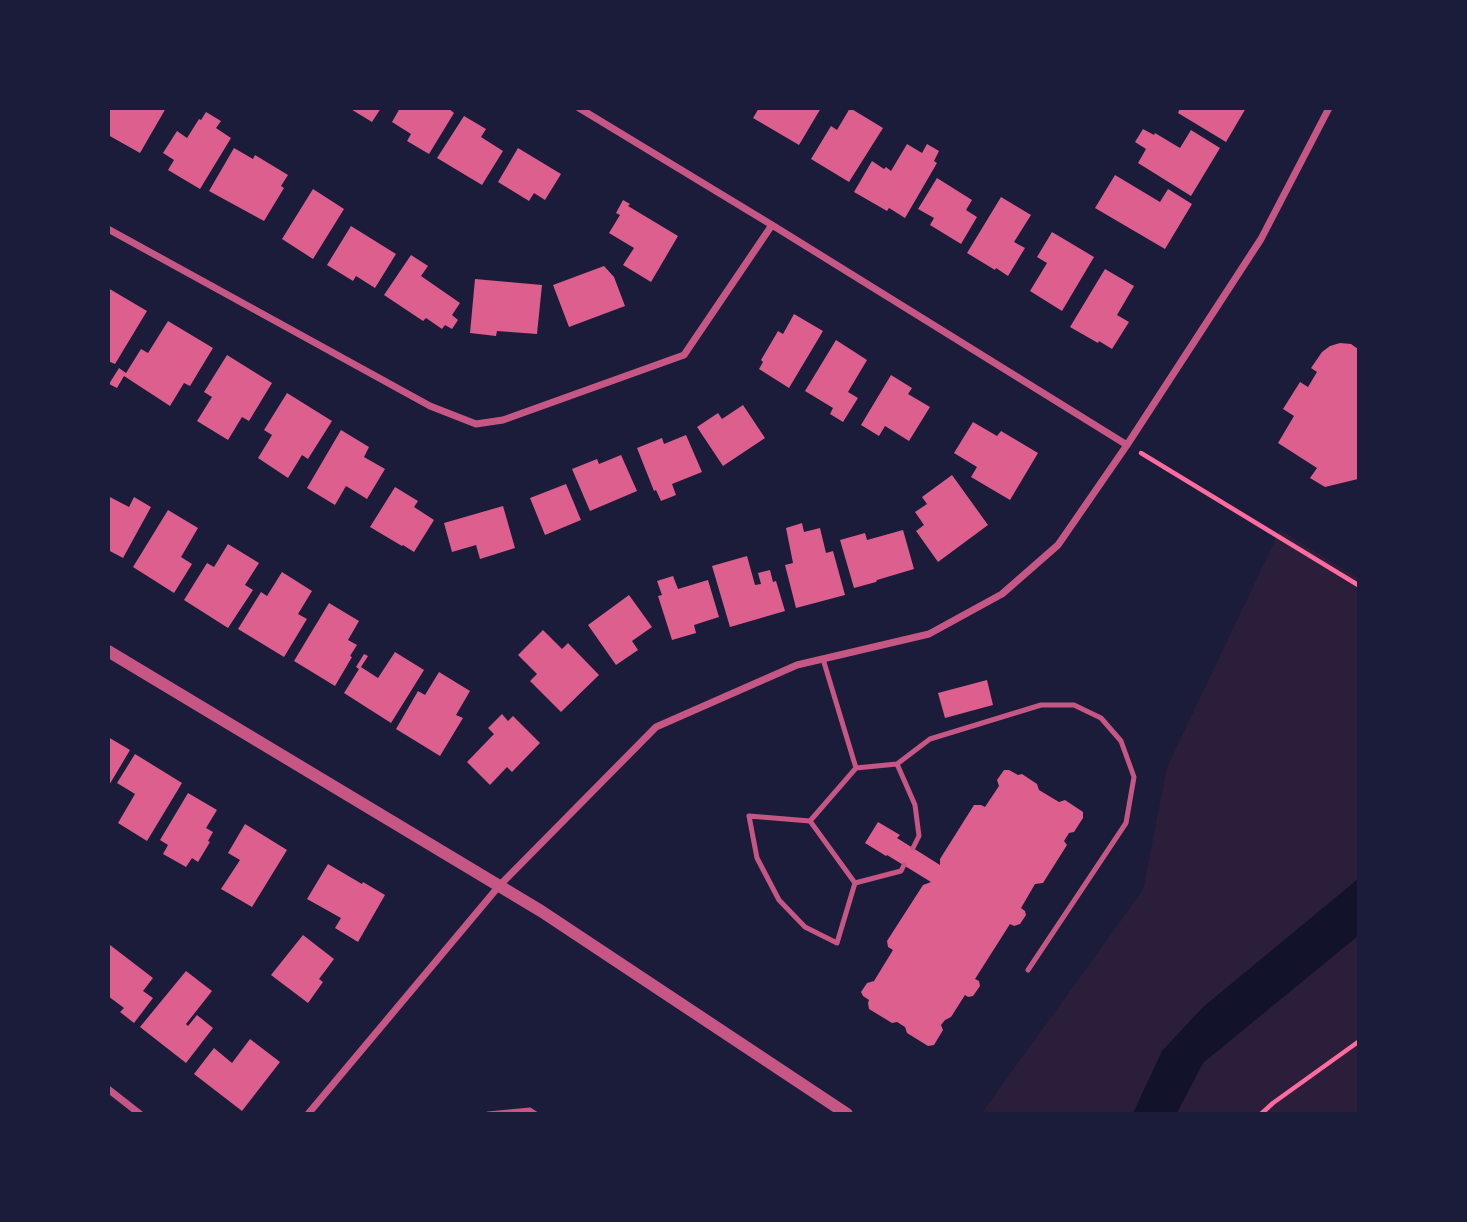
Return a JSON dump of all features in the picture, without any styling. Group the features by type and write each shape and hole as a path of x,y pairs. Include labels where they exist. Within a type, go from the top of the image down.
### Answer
{"street":[{"path":"579,108 1127,444"},
{"path":"308,1114 499,886 656,727 797,665 929,634 1002,594 1058,545 1261,239 1329,108"},
{"path":"108,229 430,406 476,424 503,419 684,355 772,225"},
{"path":"108,651 541,911 848,1114"},
{"path":"108,1088 140,1114"}],"lane":[{"path":"823,659 856,768"},
{"path":"810,821 856,768 897,764 930,739 1041,705 1074,705 1101,718 1121,741 1134,777 1126,823 1028,970"},
{"path":"897,764 915,805 919,836 913,848"},
{"path":"749,816 810,821 855,883 837,943 805,928 779,900 757,858 749,816"},
{"path":"855,883 901,872 904,865"},
{"path":"488,1114 530,1110 536,1114"}],"path":[{"path":"1127,444 1359,585"},
{"path":"1261,1114 1359,1042"}],"shaded area":[{"path":"1280,530 1358,578 1358,1113 981,1114 1143,890 1167,767"},
{"path":"1358,879 1358,936 1203,1063 1177,1113 1133,1113 1162,1051 1203,1007"}],"building":[{"path":"108,108 166,108 140,153 108,135"},
{"path":"349,108 381,108 372,122"},
{"path":"400,108 448,108 454,113 429,154 407,141 411,134 392,122"},
{"path":"759,108 821,108 799,145 753,118"},
{"path":"850,108 883,128 849,182 811,159 831,126 837,130"},
{"path":"1180,108 1246,108 1226,142 1178,113"},
{"path":"206,112 221,121 216,128 231,138 200,189 168,170 174,160 163,153 177,131 187,138"},
{"path":"464,116 486,129 481,137 503,151 482,185 437,158"},
{"path":"1143,129 1180,148 1191,130 1220,148 1191,196 1138,163 1146,149 1135,142"},
{"path":"907,144 922,153 927,144 939,151 934,161 937,163 905,218 854,192 872,161 891,171"},
{"path":"234,148 253,159 255,155 288,175 281,186 284,188 264,221 209,191"},
{"path":"518,148 561,174 545,200 534,193 529,201 498,182"},
{"path":"1115,175 1160,202 1168,189 1192,204 1165,249 1095,208"},
{"path":"937,178 972,200 966,210 977,217 961,244 930,225 934,218 918,209"},
{"path":"313,189 344,209 313,259 282,239"},
{"path":"1001,197 1031,215 1014,242 1025,248 1008,276 967,253"},
{"path":"623,200 630,204 628,206 678,236 651,282 623,265 634,248 609,233 620,215 616,213"},
{"path":"351,226 396,254 375,288 356,276 353,281 327,265"},
{"path":"1052,232 1094,257 1062,311 1030,291 1047,263 1037,257"},
{"path":"411,255 428,266 421,276 460,303 452,315 458,320 452,329 445,325 442,329 426,318 423,321 384,295"},
{"path":"604,266 614,277 625,306 569,327 553,285"},
{"path":"1105,269 1134,286 1117,315 1129,322 1112,349 1070,327"},
{"path":"475,279 542,285 537,334 497,331 496,336 470,333"},
{"path":"108,288 147,311 115,364 108,361"},
{"path":"794,314 823,331 789,388 759,369 763,362 761,360 778,331 783,334"},
{"path":"168,321 213,348 190,386 184,383 170,406 124,376 117,388 109,384 119,368 126,373 141,349 148,353"},
{"path":"836,340 867,360 848,392 858,398 843,422 830,414 833,408 805,391"},
{"path":"1340,343 1351,344 1358,349 1358,479 1325,487 1310,478 1317,468 1278,443 1294,416 1283,409 1300,382 1308,387 1317,372 1311,368 1322,352"},
{"path":"227,355 272,383 249,421 242,417 228,440 197,421 212,397 204,392"},
{"path":"891,375 912,388 908,394 930,407 909,441 885,426 879,436 861,425"},
{"path":"287,393 332,421 308,459 302,455 288,478 258,458 272,435 264,430"},
{"path":"743,405 765,438 723,466 697,427 718,413 722,419"},
{"path":"973,422 997,436 1001,431 1038,453 1010,500 971,477 977,467 954,453"},
{"path":"341,430 369,447 364,457 385,469 367,499 346,486 335,505 307,488"},
{"path":"686,435 702,472 672,484 676,495 661,501 656,490 654,491 637,448 662,438 664,444"},
{"path":"621,455 637,491 590,511 572,469 597,459 599,464"},
{"path":"952,475 988,525 938,562 916,531 924,525 915,512 927,504 922,497"},
{"path":"566,484 581,520 545,535 530,498"},
{"path":"395,487 418,501 414,507 434,520 414,552 370,527"},
{"path":"108,496 129,507 134,497 151,507 123,558 108,550"},
{"path":"503,506 515,548 480,559 476,545 452,552 444,523"},
{"path":"168,510 198,528 181,557 192,564 174,593 133,567"},
{"path":"802,523 804,532 820,528 826,553 833,551 845,595 796,608 785,565 793,563 786,528"},
{"path":"903,530 914,569 854,588 840,540 865,533 867,540"},
{"path":"228,544 259,563 245,585 253,590 228,628 184,600 207,563 214,567"},
{"path":"747,556 755,585 761,584 758,573 770,570 785,611 730,627 712,566"},
{"path":"282,572 312,591 298,614 307,619 284,657 238,629 261,592 267,596"},
{"path":"673,576 678,589 708,580 719,617 694,625 696,633 672,640 658,596 662,595 657,581"},
{"path":"629,595 652,627 632,641 638,650 616,665 588,625"},
{"path":"329,603 359,621 348,640 357,645 335,686 294,661"},
{"path":"543,630 562,649 568,643 599,675 561,712 530,681 537,674 518,655"},
{"path":"395,652 424,670 391,723 344,693 359,669 356,667 364,654 368,656 361,667 378,678"},
{"path":"439,672 470,691 456,715 463,718 440,756 396,729 418,691 425,695"},
{"path":"987,680 993,705 945,718 938,693"},
{"path":"502,714 508,721 513,716 540,743 512,772 507,767 490,785 467,762 494,734 488,728"},
{"path":"108,737 130,750 108,787"},
{"path":"135,754 182,783 147,841 118,823 135,794 117,783"},
{"path":"1004,770 1022,774 1037,784 1039,790 1059,802 1065,800 1083,812 1083,818 1064,841 1067,845 1043,883 1035,884 1021,908 1026,915 1020,924 1010,924 975,979 980,986 973,996 965,995 951,1017 941,1025 943,1030 934,1045 928,1046 907,1033 905,1027 897,1022 892,1023 869,1009 869,1000 861,992 867,983 874,981 893,950 888,947 887,941 923,885 931,882 865,843 878,822 900,835 897,838 940,865 940,859 974,805 985,807 999,786 997,780"},
{"path":"188,793 217,810 206,828 213,832 208,841 210,842 198,862 192,858 186,867 163,854 168,845 160,840"},
{"path":"245,824 287,850 252,907 221,889 240,860 228,853"},
{"path":"328,864 385,895 358,942 335,928 341,918 307,899"},
{"path":"303,935 334,959 319,979 323,982 308,1003 271,975"},
{"path":"110,945 153,978 143,991 153,998 134,1023 120,1012 124,1008 108,996"},
{"path":"186,971 212,991 186,1024 188,1026 197,1015 213,1028 186,1063 140,1027"},
{"path":"250,1039 280,1062 242,1111 194,1074 214,1048 232,1063"}]}
